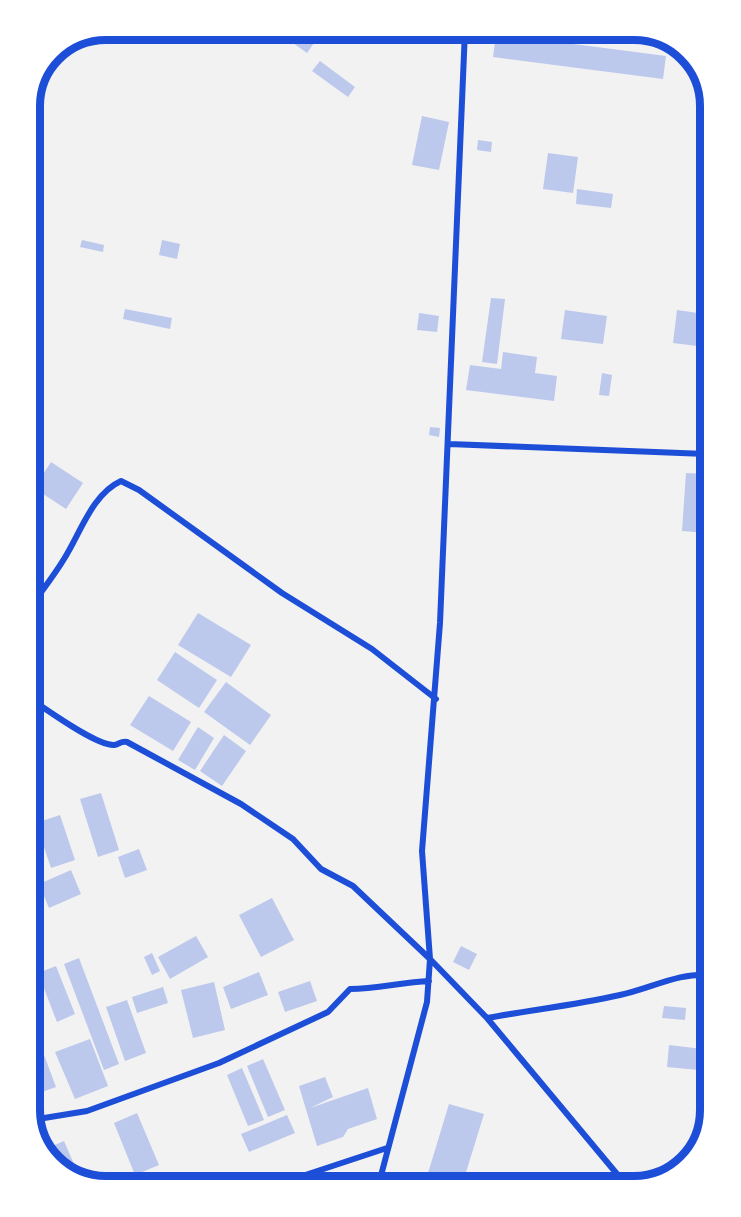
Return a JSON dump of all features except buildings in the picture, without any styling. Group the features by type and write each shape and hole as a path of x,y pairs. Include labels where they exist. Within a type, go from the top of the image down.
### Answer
{"street":[{"path":"381,1176 387,1148 415,1051 429,981 430,959 422,851 436,699 449,444 465,41"},
{"path":"449,444 700,454"},
{"path":"41,593 65,558 91,512 108,489 121,481 139,490 282,593 372,649 436,699"},
{"path":"40,706 78,730 104,743 114,745 127,742 211,787 292,838 321,869 352,886 430,959 487,1018 619,1176"},
{"path":"487,1018 590,1002 669,981 700,976"},
{"path":"41,1118 87,1111 219,1063 328,1012 350,989 372,989 386,984 429,981"},
{"path":"302,1176 387,1148"}]}
